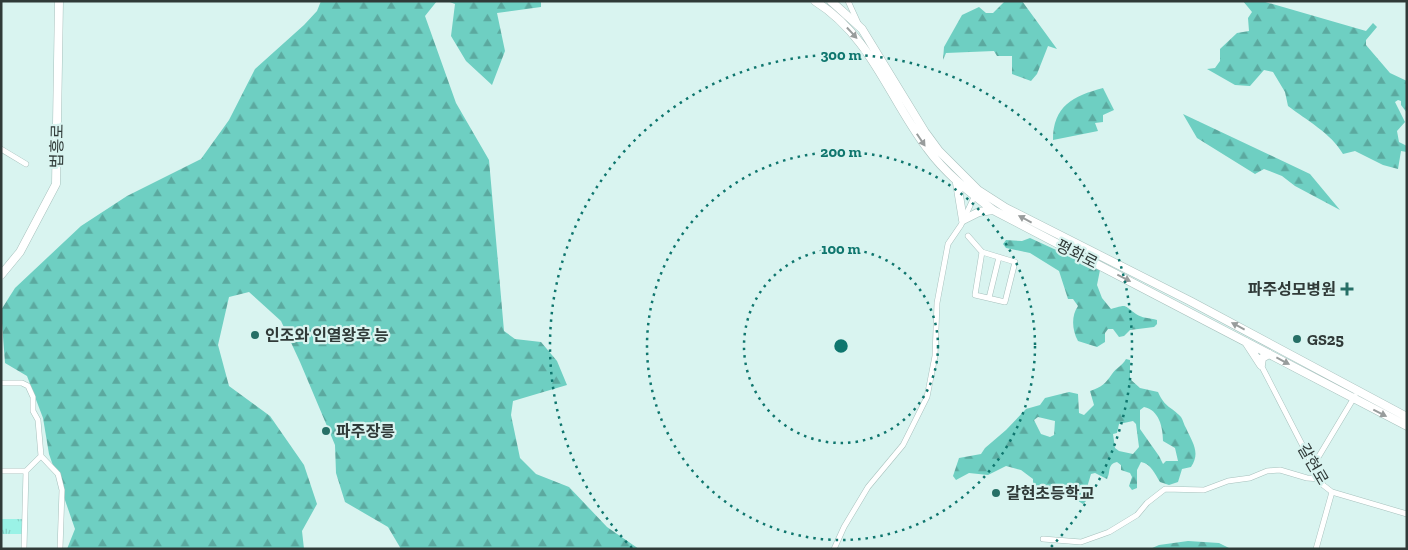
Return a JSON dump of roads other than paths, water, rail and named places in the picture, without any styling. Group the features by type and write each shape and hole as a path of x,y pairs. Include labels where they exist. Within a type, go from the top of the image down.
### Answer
{"main road":[{"name":"법흥로","path":"1,275 20,252 56,184 59,1"},
{"name":"평화로","path":"815,1 843,24 864,47 926,148 956,181 976,193 1190,301 1407,417"},
{"name":"평화로","path":"831,1 862,30 925,132 976,193 993,210 1407,426"},
{"path":"956,181 963,220 979,212 993,210"},
{"path":"1245,341 1261,365"},
{"path":"1261,365 1262,358 1269,354"}],"street":[{"path":"848,1 862,30"},
{"path":"1,149 26,164"},
{"path":"834,549 844,527 868,487 903,445 927,397 935,356 937,303 948,244 963,220 976,193"},
{"path":"968,236 982,252 1015,262 1005,302 975,295 982,252"},
{"path":"989,298 999,257"},
{"name":"갈현로","path":"1261,365 1323,485 1332,492 1407,514"},
{"path":"1,383 22,383 28,386 33,397 33,411 38,420 40,456 58,474 62,490 60,549"},
{"path":"1313,466 1358,390"},
{"path":"24,549 26,471 40,456"},
{"path":"1043,539 1081,542 1109,532 1137,516 1147,503 1165,489 1204,490 1228,481 1250,478 1267,471 1280,470 1307,478 1320,479"},
{"path":"1,471 26,471"},
{"path":"1316,549 1332,492"}],"place":[{"name":"파주성모병원","path":"1347,289"},
{"name":"인조와 인열왕후 능","path":"255,335"},
{"name":"GS25","path":"1297,339"},
{"name":"파주장릉","path":"326,431"},
{"name":"갈현초등학교","path":"996,493"}]}
